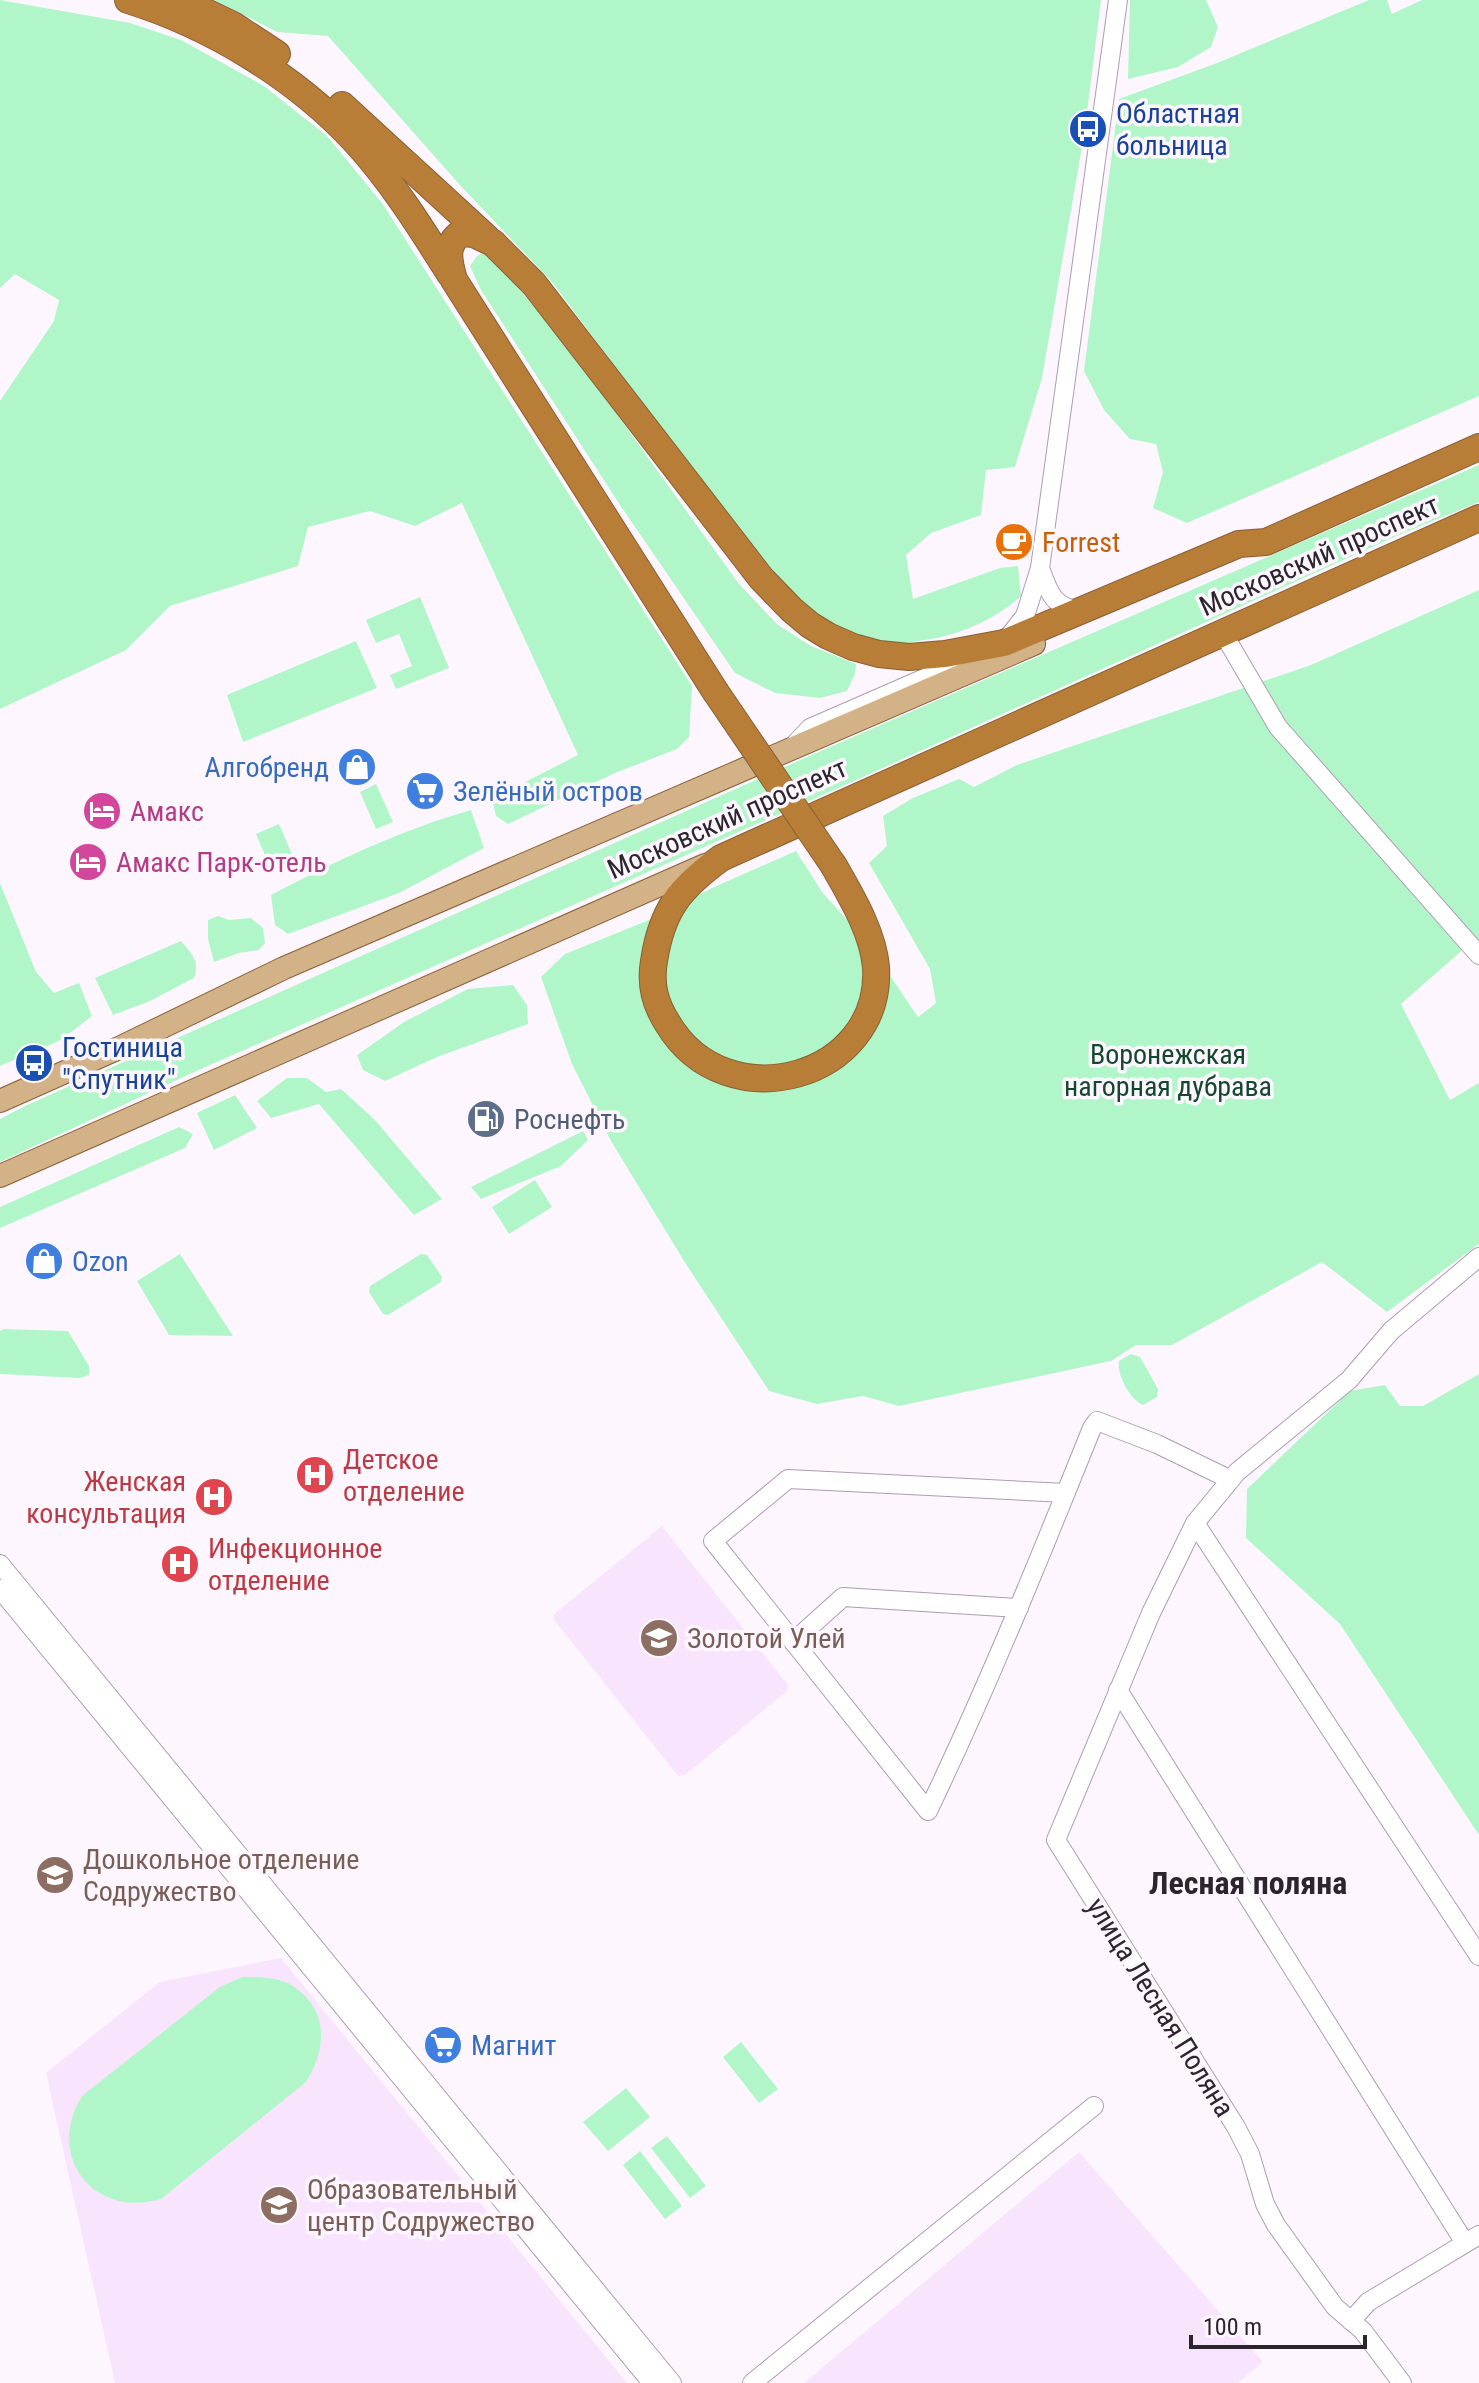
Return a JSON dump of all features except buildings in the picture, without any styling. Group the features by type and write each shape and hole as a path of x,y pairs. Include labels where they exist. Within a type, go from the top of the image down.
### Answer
{"highway":[{"path":"128,0 177,17 278,75 354,139 454,280 715,691 834,866 851,897 871,946 876,966 872,1001 854,1036 832,1056 793,1076 756,1080 718,1070 686,1048 661,1013 653,993 652,973 657,937 665,915 683,888 721,858"},
{"path":"181,0 233,25 299,70 493,243 552,306 761,578 810,625 828,636 879,654 909,657 1004,643 1239,544 1266,542"},
{"path":"454,280 449,255 455,237 467,232 493,243"},
{"name":"Московский проспект","path":"1266,542 1479,447"},
{"name":"Московский проспект","path":"721,858 1479,518"}],"main road":[{"name":"Московский проспект","path":"0,1101 119,1048 284,968 1266,542"},
{"name":"Московский проспект","path":"0,1176 721,858"}],"street":[{"path":"789,751 810,728 1004,643 1025,616 1040,568 1118,0"},
{"path":"1040,568 1055,602 1062,607 1080,610"},
{"path":"1223,633 1278,727 1479,955"},
{"name":"улица Лесная Поляна","path":"1346,2317 1276,2225 1265,2204 1250,2154 1236,2127 1056,1840 1151,1613 1195,1523 1229,1479 1349,1380 1391,1331 1479,1257"},
{"path":"1066,1493 788,1479 713,1541 928,1811 1019,1608 1097,1421 1157,1444 1229,1479"},
{"path":"1195,1523 1333,1735 1373,1790 1479,1956"},
{"path":"0,1564 672,2383"},
{"path":"0,1589 652,2383"},
{"path":"793,1642 843,1597 1019,1608"},
{"path":"1118,1690 1472,2239 1346,2317 1363,2331 1402,2383"},
{"path":"752,2383 1094,2106"}],"shaded area":[{"name":"Золотой Улей","path":"662,1526 788,1685 786,1692 685,1775 678,1776 553,1615"},
{"name":"Образовательный центр Содружество","path":"281,1958 627,2383 115,2383 46,2073 160,1982"},
{"path":"1079,2152 1263,2362 1238,2383 804,2383"}],"green space":[{"path":"0,0 130,23 181,40 264,86 327,136 382,203 692,686 689,737 677,749 615,773 508,824 496,816 492,799 578,755 462,503 415,526 370,511 308,527 298,566 170,606 126,650 0,709 0,401 54,321 59,300 15,274 0,288"},
{"path":"214,0 1101,0 1085,129 1042,378 1015,467 986,470 981,515 931,533 906,555 913,599 1000,568 1018,566 1021,596 994,616 973,626 897,647 843,633 804,607 751,549 552,282 459,184 328,36 277,32"},
{"path":"1130,0 1206,0 1218,27 1211,47 1178,67 1128,79"},
{"path":"1369,0 1387,0 1392,14 1422,0 1479,0 1479,396 1187,523 1153,508 1163,472 1156,444 1130,439 1104,410 1084,371 1119,99 1217,63"},
{"path":"485,252 567,345 739,584 778,625 811,646 856,664 847,691 820,698 775,693 735,673 620,505 481,290 470,266 477,256"},
{"path":"1479,465 1479,502 192,1073 0,1162 0,1119 27,1105 823,750"},
{"name":"Воронежская нагорная дубрава","path":"1479,590 1479,942 1475,939 1401,1004 1450,1100 1479,1083 1479,1244 1387,1312 1322,1262 1172,1345 1136,1345 1111,1361 899,1406 863,1396 817,1404 769,1391 684,1261 611,1141 572,1064 541,977 565,954 654,918 796,851 822,892 849,922 863,961 891,977 918,1017 936,1003 930,969 869,863 887,846 883,816 913,798 959,779 974,787 1017,765 1311,665"},
{"path":"420,597 449,668 396,689 390,675 412,666 399,634 376,643 366,620"},
{"path":"356,641 377,688 243,742 227,695"},
{"path":"376,784 393,822 376,829 360,792"},
{"path":"471,810 484,848 399,893 288,934 275,925 271,895 369,847"},
{"path":"279,824 294,859 271,869 256,834"},
{"path":"0,883 36,972 54,993 79,983 92,1016 61,1040 0,1066"},
{"path":"218,916 229,920 251,918 263,928 265,943 259,950 214,962 208,939 208,920"},
{"path":"181,941 195,962 194,978 150,1001 113,1015 95,978"},
{"path":"513,985 527,1005 528,1024 437,1057 385,1081 363,1070 357,1055 404,1022 468,989"},
{"path":"287,1078 307,1078 326,1092 341,1089 375,1120 442,1199 414,1215 319,1104 271,1118 257,1101"},
{"path":"235,1095 257,1128 214,1150 197,1113"},
{"path":"179,1127 193,1134 185,1148 0,1228 0,1207"},
{"path":"583,1131 588,1140 561,1166 481,1199 471,1187"},
{"path":"535,1180 552,1207 509,1234 492,1207"},
{"path":"180,1254 233,1336 169,1335 137,1281"},
{"path":"421,1254 427,1255 442,1277 441,1282 388,1315 383,1314 369,1292 370,1286"},
{"path":"0,1331 68,1331 89,1366 89,1375 80,1378 0,1374"},
{"path":"1131,1354 1140,1357 1158,1389 1157,1397 1143,1405 1129,1393 1120,1373 1119,1361"},
{"path":"1479,1374 1479,1835 1340,1624 1246,1538 1247,1489 1350,1391 1385,1385 1400,1406 1423,1406"},
{"path":"242,1977 268,1978 287,1983 313,2006 321,2031 321,2043 306,2082 161,2199 137,2203 115,2200 96,2191 82,2178 73,2160 69,2140 72,2118 82,2096 220,1987"},
{"path":"741,2042 778,2089 759,2103 723,2057"},
{"path":"626,2088 650,2117 608,2151 583,2122"},
{"path":"667,2136 706,2186 690,2198 651,2148"},
{"path":"640,2151 682,2206 665,2219 623,2165"}],"place":[{"name":"Областная больница","path":"1088,129"},
{"name":"Forrest","path":"1014,542"},
{"name":"Алгобренд","path":"357,767"},
{"name":"Зелёный остров","path":"425,791"},
{"name":"Амакс","path":"102,811"},
{"name":"Амакс Парк-отель","path":"88,862"},
{"name":"Гостиница \"Спутник\"","path":"34,1063"},
{"name":"Роснефть","path":"486,1119"},
{"name":"Ozon","path":"44,1261"},
{"name":"Детское отделение","path":"315,1475"},
{"name":"Женская консультация","path":"214,1497"},
{"name":"Инфекционное отделение","path":"180,1564"},
{"name":"Золотой Улей","path":"659,1638"},
{"name":"Дошкольное отделение Содружество","path":"55,1875"},
{"name":"Магнит","path":"443,2045"},
{"name":"Образовательный центр Содружество","path":"279,2205"}],"district":[{"name":"Лесная поляна","path":"1248,1883"}]}
